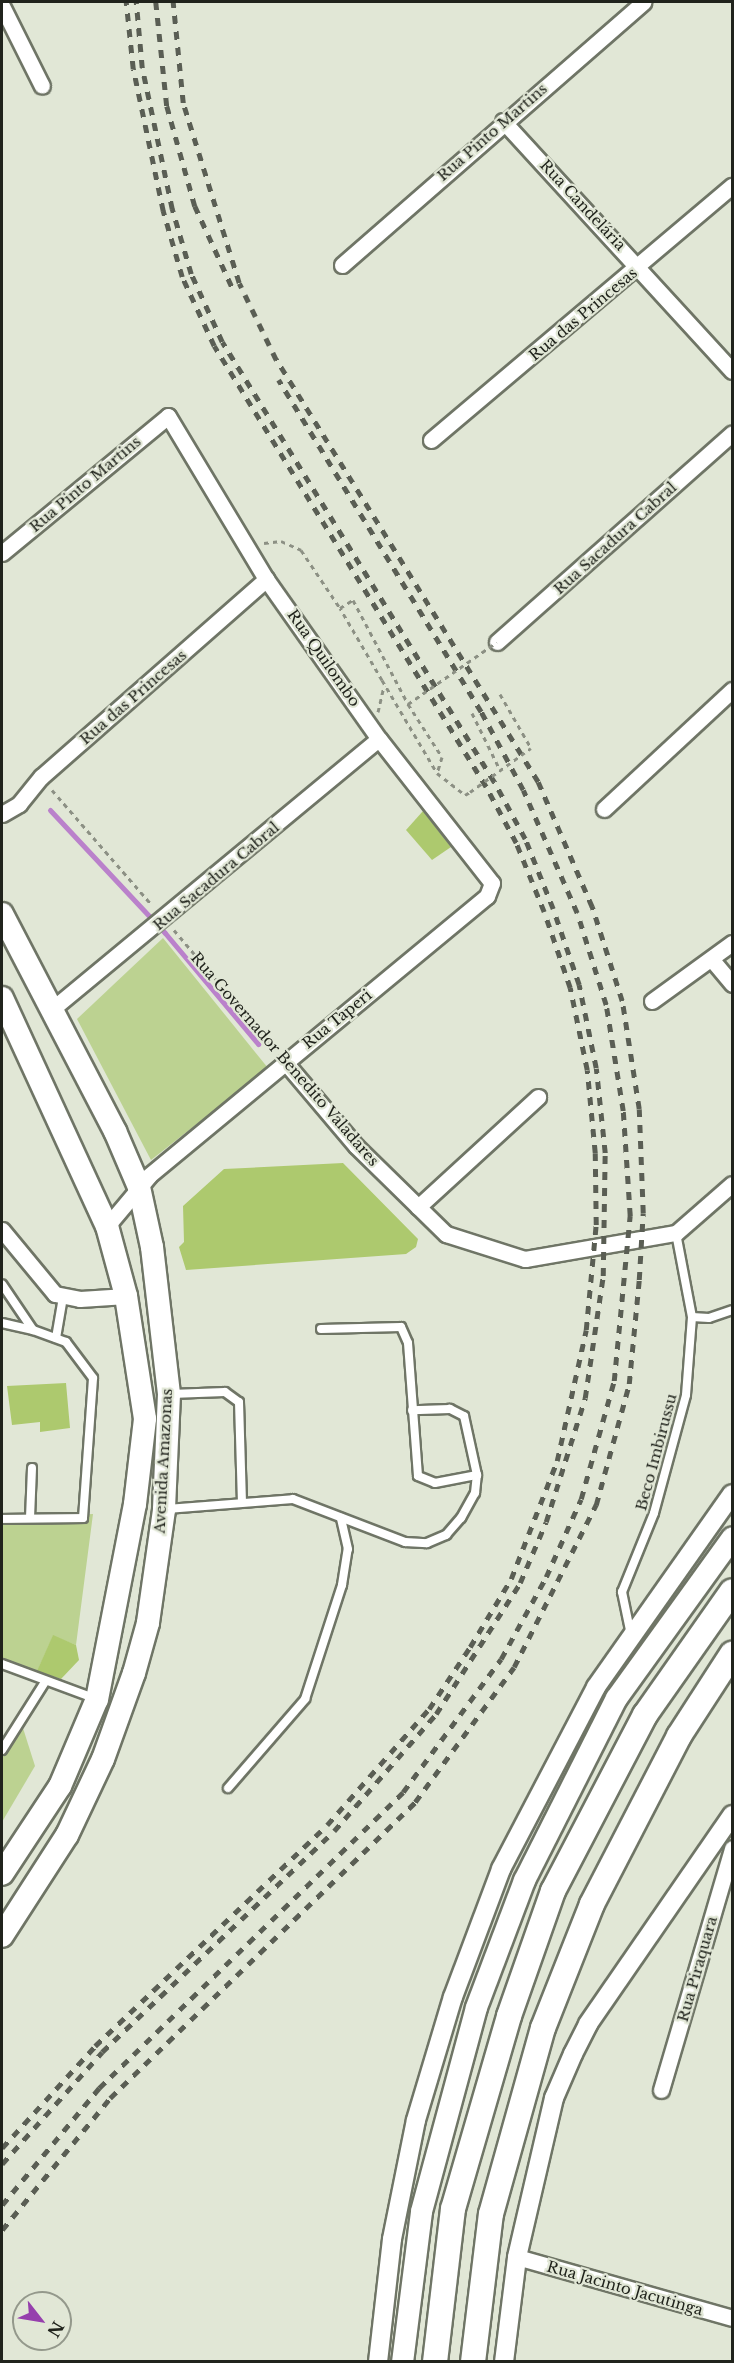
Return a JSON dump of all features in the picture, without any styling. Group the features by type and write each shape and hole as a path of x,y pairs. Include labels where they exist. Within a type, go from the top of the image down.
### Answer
{"highway":[{"path":"435,2361 453,2209 509,2016 553,1892 645,1715 732,1592"},
{"path":"473,2361 491,2214 543,2028 592,1905 679,1736 732,1654"}],"main road":[{"name":"Avenida Amazonas","path":"2,914 116,1131 139,1187 152,1247 169,1394 164,1510 148,1623 102,1759 67,1835 2,1936"},
{"name":"Avenida Amazonas","path":"2,998 107,1226 126,1296 145,1419 135,1504 97,1699 60,1786 2,1874"},
{"path":"402,2361 421,2211 476,2007 524,1880 616,1698 732,1538"}],"street":[{"name":"Rua Pinto Martins","path":"342,265 503,121 644,2"},
{"path":"2,6 42,86"},
{"name":"Rua Candelária","path":"503,121 641,266 732,371"},
{"name":"Rua das Princesas","path":"430,440 641,266 732,186"},
{"name":"Rua Pinto Martins","path":"2,553 168,416"},
{"name":"Rua Quilombo","path":"168,416 247,551 266,579 379,739 492,883 492,890"},
{"name":"Rua Sacadura Cabral","path":"497,642 732,433"},
{"name":"Rua das Princesas","path":"2,814 19,804 41,777 266,579"},
{"path":"604,809 732,690"},
{"name":"Rua Sacadura Cabral","path":"51,1010 158,924 379,739"},
{"name":"Rua Taperi","path":"107,1226 139,1187 492,890"},
{"path":"652,1001 713,961 732,944"},
{"path":"713,961 732,984"},
{"name":"Rua Governador Benedito Valadares","path":"285,1062 356,1146 446,1234 525,1259 676,1233"},
{"path":"418,1207 538,1097"},
{"path":"676,1233 732,1184"},
{"path":"2,1230 51,1290 63,1298 126,1296"},
{"path":"378,2361 392,2239 416,2120 453,1997 501,1869 591,1697 732,1494"},
{"path":"504,2361 518,2257 554,2098 588,2024 732,1815"},
{"name":"Rua Piraquara","path":"661,2090 726,1892 732,1848"},
{"name":"Rua Jacinto Jacutinga","path":"518,2257 732,2318"}],"lane":[{"name":"Beco Imbirussu","path":"631,1638 622,1593 654,1514 686,1395 692,1317 676,1233"},
{"path":"2,1284 33,1330"},
{"path":"56,1338 63,1298"},
{"path":"692,1317 709,1318 732,1310"},
{"path":"2,1323 33,1330 66,1342 93,1378 83,1518 2,1519"},
{"path":"321,1329 401,1327 408,1343 418,1476 435,1483 477,1475"},
{"path":"169,1394 225,1392 239,1402 242,1502"},
{"path":"164,1510 293,1499 405,1542 427,1543 446,1535 462,1518 475,1493 477,1475 464,1416 450,1409 412,1410"},
{"path":"30,1518 32,1468"},
{"path":"228,1788 305,1699 342,1585 348,1549 341,1518"},
{"path":"2,1664 45,1682 97,1699"},
{"path":"2,1750 45,1682"}],"path":[{"path":"247,551 281,541 301,550 340,608 437,773 465,795 531,748 500,694"},
{"path":"340,608 353,600 408,704 442,758 441,767 437,773"},
{"path":"408,704 497,642"},
{"path":"472,713 500,770"},
{"name":"Rua Governador Benedito Valadares","path":"41,777 158,924 285,1062"}],"green space":[{"path":"163,938 268,1068 151,1160 77,1019"},
{"path":"93,1514 76,1645 53,1636 36,1674 2,1658 2,1519"},
{"path":"22,1725 35,1766 2,1822 2,1754"}],"building":[{"path":"423,811 451,847 432,860 406,830"},
{"path":"343,1163 418,1239 416,1247 406,1254 186,1270 179,1247 184,1242 183,1206 224,1169"},
{"path":"66,1383 70,1428 40,1432 40,1422 12,1425 7,1386"},
{"path":"53,1635 76,1645 79,1660 61,1679 37,1671"}],"waterway":[{"path":"50,810 165,933 258,1044"}],"railway":[{"path":"2,2148 95,2046 327,1825 429,1709 470,1647 511,1579 557,1461 586,1330 596,1225 595,1153 587,1070 570,988 544,912 516,843 486,787 214,346 182,277 163,211 133,69 126,2"},
{"path":"2,2164 102,2052 334,1831 436,1714 520,1583 546,1522 585,1398 603,1276 605,1153 596,1068 579,985 553,909 525,839 494,782 222,342 191,274 172,209 142,68 136,2"},
{"path":"156,2 167,106 195,206 233,289"},
{"path":"2,2230 110,2098 415,1802 514,1667 596,1505 629,1384 639,1280 643,1213 639,1109 622,1001 592,907 538,782 276,360 239,283 183,103 173,2"},
{"path":"2,2205 99,2088 403,1792 501,1659 546,1577 581,1499 614,1381 630,1216 623,1111 606,1005 577,913 523,790 481,712 278,380"}]}
